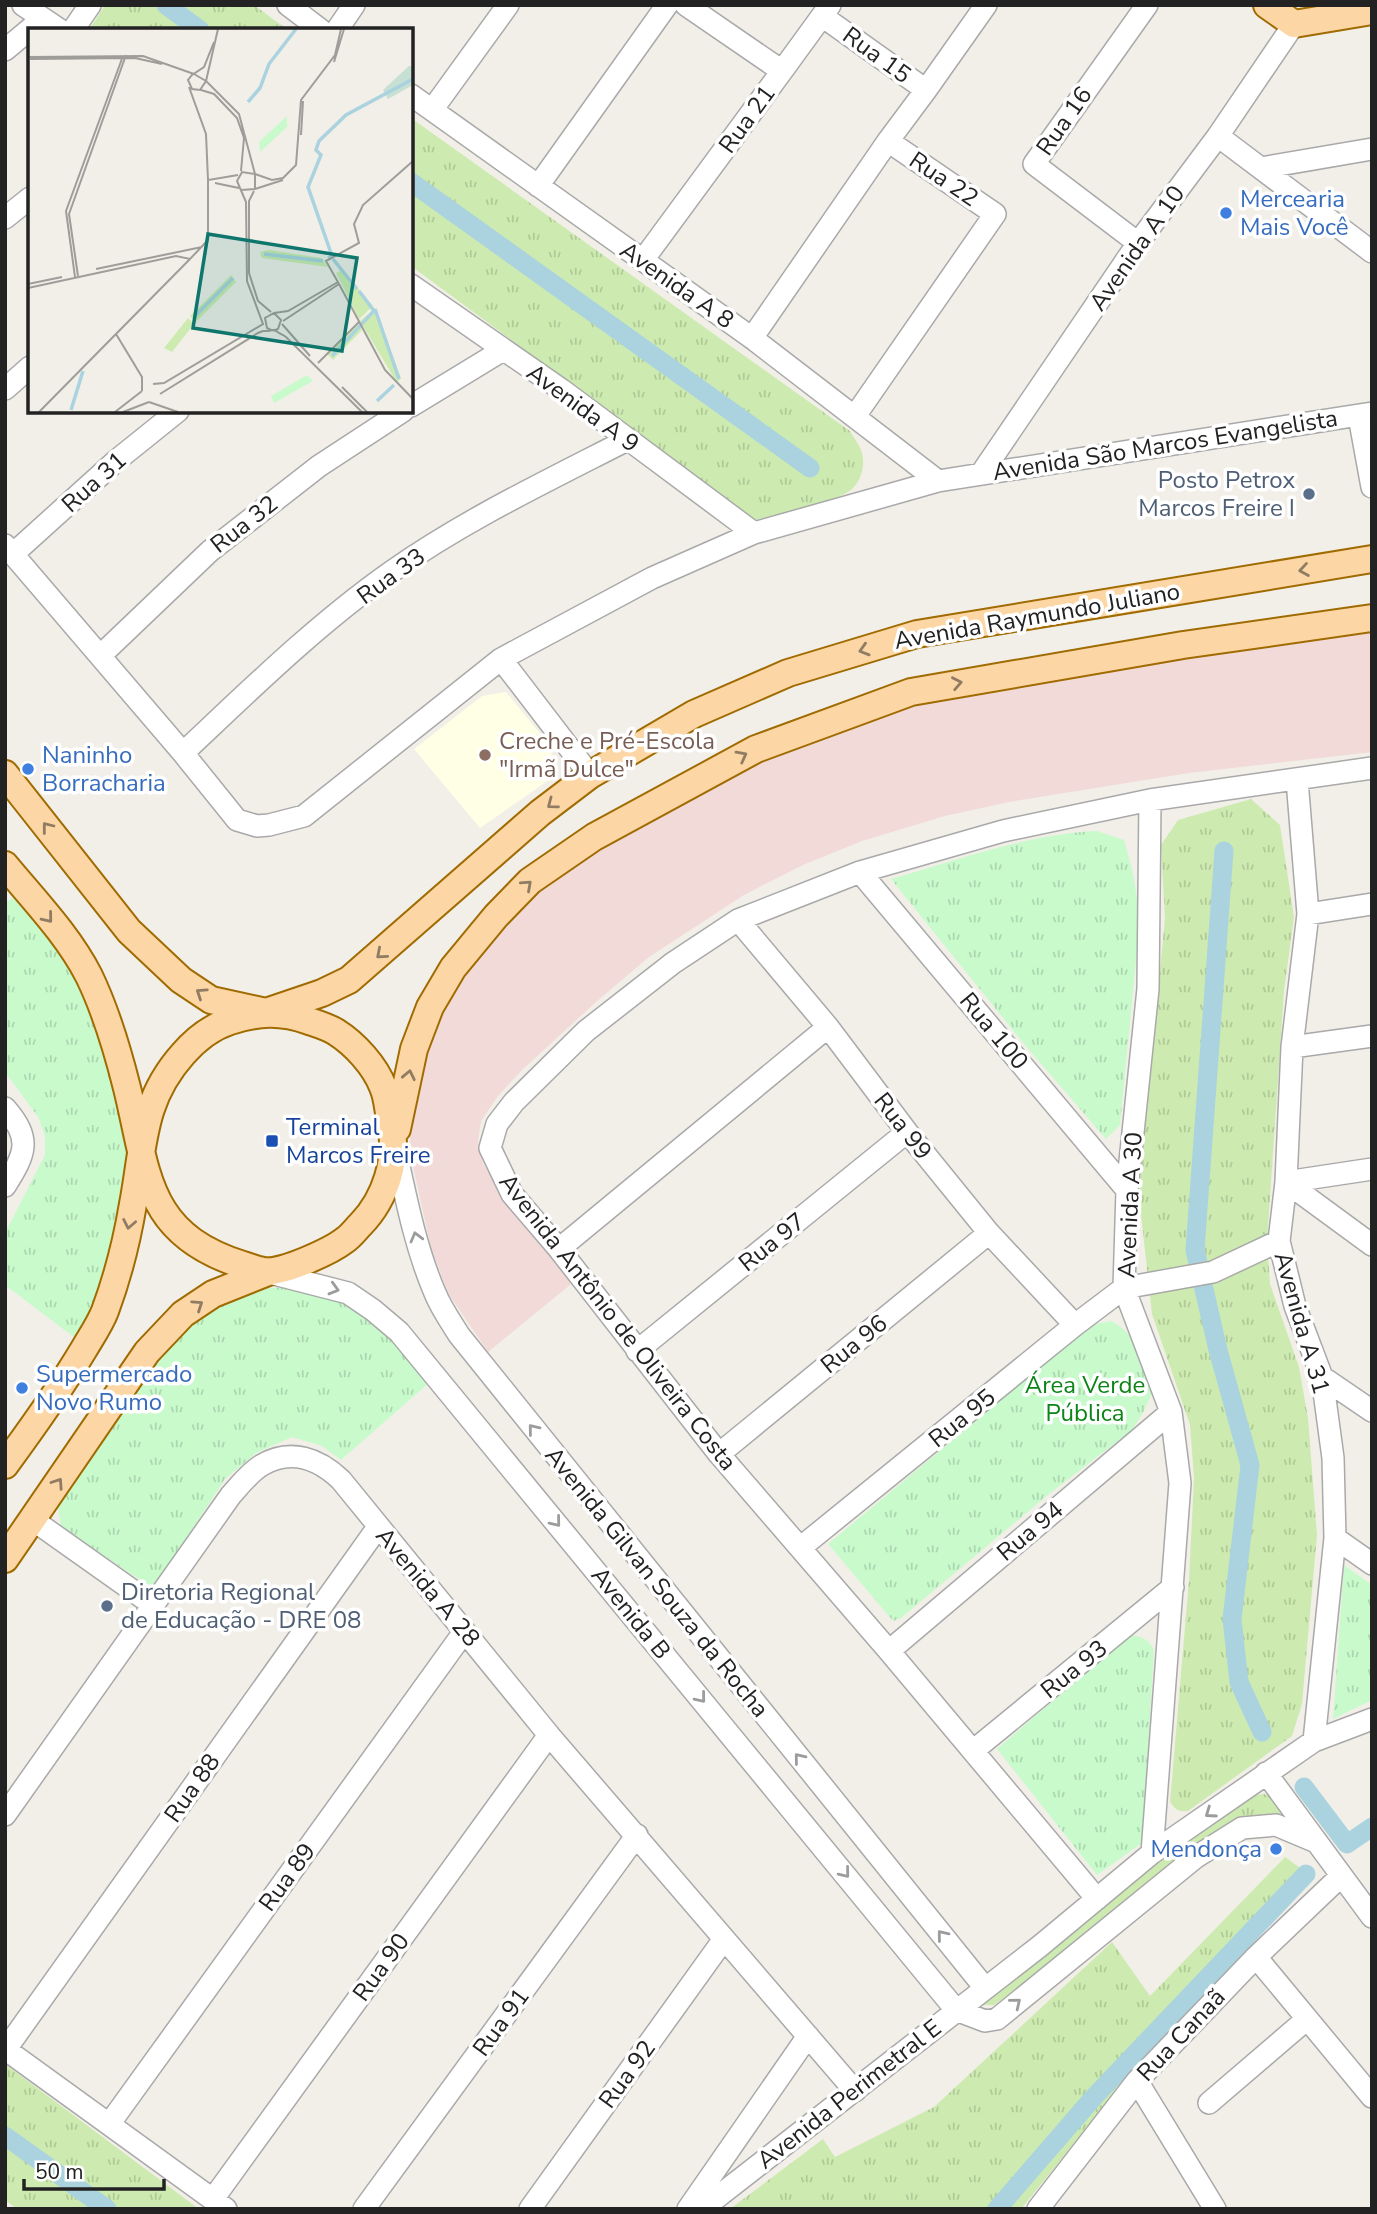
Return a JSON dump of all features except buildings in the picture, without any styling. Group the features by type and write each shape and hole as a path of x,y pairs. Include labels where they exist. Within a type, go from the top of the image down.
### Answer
{"main road":[{"path":"1268,5 1294,24 1372,11"},
{"name":"Avenida Raymundo Juliano","path":"5,1465 70,1373 104,1314 124,1252 151,1104 166,1073 191,1044 218,1025 322,993 349,980 540,813 590,775 694,714 777,678 917,634 1372,559"},
{"path":"5,1559 147,1352 183,1314 213,1294 268,1272 316,1257 346,1240 370,1214 387,1183 414,1049 430,1007 453,968 496,916 530,881 594,837 756,749 911,692 1157,650 1372,618"},
{"path":"5,774 129,931 181,980 211,1000 300,1018 335,1031 363,1056 384,1088 394,1141"},
{"path":"5,865 72,947 89,976 127,1086 140,1156 152,1190 165,1213 194,1243 212,1254 268,1272"}],"street":[{"path":"23,5 51,24"},
{"path":"75,28 90,5"},
{"path":"288,5 318,28"},
{"path":"338,28 354,5"},
{"path":"432,110 508,5"},
{"path":"538,186 667,5"},
{"name":"Rua 21","path":"643,260 782,71 686,5"},
{"name":"Rua 15","path":"826,11 926,90 986,5"},
{"name":"Rua 16","path":"1139,243 1034,164 1147,5"},
{"path":"782,71 826,11"},
{"name":"Avenida A 10","path":"981,474 1139,243 1218,136 1294,24"},
{"path":"5,50 28,37"},
{"path":"888,141 926,90"},
{"name":"Avenida A 8","path":"413,96 752,338 938,481"},
{"path":"1218,136 1372,252"},
{"name":"Rua 22","path":"752,338 888,141 995,214 855,416"},
{"path":"1261,168 1372,149"},
{"path":"5,218 28,200"},
{"name":"Avenida A 9","path":"413,286 562,390 754,533"},
{"path":"413,405 503,350"},
{"path":"5,389 28,369"},
{"name":"Rua 31","path":"9,550 176,413"},
{"name":"Rua 32","path":"100,656 210,551 319,466 400,413"},
{"path":"1365,414 1372,487"},
{"name":"Avenida São Marcos Evangelista","path":"9,550 237,820 257,826 304,816 501,659 652,578 754,533 938,481 1365,414"},
{"name":"Rua 33","path":"183,753 278,663 391,572 472,520 627,440"},
{"path":"501,659 590,775"},
{"name":"Avenida Antônio de Oliveira Costa","path":"1097,1899 974,1750 719,1454 559,1249 512,1194 490,1148 497,1124 514,1102 586,1031 673,964 738,920 860,872 1003,831 1150,800 1372,768"},
{"name":"Avenida A 31","path":"1297,780 1308,914 1292,1047 1286,1182 1279,1241 1294,1306 1322,1377 1333,1458 1335,1538 1314,1741"},
{"name":"Avenida A 30","path":"1150,800 1148,989 1127,1190 1124,1288 1171,1412 1180,1483 1152,1853"},
{"name":"Rua 100","path":"860,872 1127,1190"},
{"path":"1308,914 1372,904"},
{"name":"Rua 99","path":"738,920 828,1027 907,1132 989,1233 1075,1325"},
{"path":"559,1249 828,1027"},
{"path":"1292,1047 1372,1036"},
{"path":"5,1108 16,1121 23,1141 23,1156 7,1181"},
{"name":"Rua 97","path":"637,1351 907,1132"},
{"name":"Avenida Gilvan Souza da Rocha","path":"394,1141 423,1259 435,1294 459,1335 985,1988"},
{"path":"1286,1182 1372,1169"},
{"path":"1286,1182 1372,1245"},
{"name":"Rua 96","path":"719,1454 989,1233"},
{"path":"1124,1288 1213,1272 1279,1241"},
{"name":"Avenida B","path":"268,1272 348,1293 399,1332 956,2010"},
{"name":"Rua 95","path":"800,1548 1124,1288"},
{"path":"1322,1377 1372,1411"},
{"name":"Rua 94","path":"889,1651 1171,1412"},
{"name":"Avenida A 28","path":"5,1815 230,1495 263,1464 299,1457 314,1460 327,1467 341,1480 549,1735 855,2091"},
{"path":"33,1520 153,1605"},
{"name":"Rua 88","path":"6,2049 378,1527"},
{"path":"1335,1538 1372,1564"},
{"name":"Rua 93","path":"974,1750 1173,1587"},
{"name":"Rua 89","path":"110,2123 464,1632"},
{"path":"956,2010 1152,1853 1266,1773 1314,1741 1372,1719"},
{"name":"Rua 90","path":"219,2204 549,1735"},
{"path":"1266,1773 1372,1917"},
{"name":"Avenida Perimetral E","path":"702,2209 956,2010 985,2021 997,2019 1196,1857 1242,1828 1276,1825 1314,1841"},
{"name":"Rua 91","path":"364,2209 637,1835"},
{"name":"Rua Canaã","path":"1038,2209 1137,2081 1256,1957 1341,1876"},
{"name":"Rua 92","path":"530,2209 724,1939"},
{"path":"1256,1957 1372,2097"},
{"path":"1209,2103 1307,2019"},
{"path":"688,2209 808,2036"},
{"path":"6,2049 219,2204"},
{"path":"1137,2081 1215,2209"}],"shaded area":[{"path":"1372,632 1372,752 1189,773 1009,802 945,816 862,841 803,865 744,895 649,957 522,1070 498,1096 481,1121 478,1142 483,1164 515,1212 570,1276 570,1285 488,1352 448,1293 431,1248 411,1157 409,1120 415,1083 448,991 505,917 555,876 644,822 783,746 913,702 1287,636"},
{"name":"Creche e Pré-Escola \"Irmã Dulce\"","path":"506,692 547,742 554,760 549,780 480,828 414,749 482,696"}],"green space":[{"path":"105,5 254,5 285,28 90,28"},
{"path":"413,119 850,431 860,448 863,460 860,477 851,490 832,500 756,520 413,267"},
{"path":"1251,799 1280,825 1294,917 1284,991 1267,1242 1270,1284 1299,1367 1308,1418 1317,1535 1302,1704 1292,1736 1188,1811 1182,1811 1170,1802 1189,1580 1194,1478 1190,1425 1152,1314 1139,1196 1165,918 1161,845 1178,820"},
{"path":"1097,831 1124,840 1133,873 1140,919 1120,1125 1106,1139 1024,1044 891,879 1019,842"},
{"path":"19,892 48,925 96,1009 125,1118 128,1166 109,1263 96,1299 75,1338 5,1285 5,1233 45,1155 45,1136 38,1117 5,1072 5,904"},
{"path":"269,1288 302,1288 344,1302 392,1337 430,1382 341,1460 322,1446 292,1437 256,1453 225,1479 153,1589 61,1526 58,1507 111,1422 166,1344 183,1326 238,1294"},
{"name":"Área Verde Pública","path":"1111,1321 1134,1342 1153,1391 1132,1430 1049,1494 901,1618 893,1621 828,1544 1091,1325"},
{"path":"1344,1565 1372,1585 1372,1700 1333,1719"},
{"path":"1129,1635 1144,1639 1154,1650 1142,1843 1097,1875 997,1749"},
{"path":"1265,1794 1274,1798 1294,1820 1273,1816 1248,1816 1212,1833 1146,1884 1055,1962 994,2005 980,2005 1106,1898 1253,1795"},
{"path":"1285,1857 1314,1878 1153,2046 1021,2209 730,2209 823,2139 835,2157 934,2107 1112,1942 1150,1996"},
{"path":"5,2064 199,2209 17,2209 5,2200"}],"waterway":[{"path":"166,5 197,28"},
{"path":"413,183 810,468"},
{"path":"1224,851 1195,1250 1218,1350 1250,1465 1232,1619 1239,1682 1262,1732"},
{"path":"1304,1787 1347,1844 1372,1827"},
{"path":"997,2209 1093,2098 1306,1874"},
{"path":"5,2136 107,2209"}],"place":[{"name":"Mercearia Mais Você","path":"1226,213"},
{"name":"Posto Petrox Marcos Freire I","path":"1309,494"},
{"name":"Creche e Pré-Escola \"Irmã Dulce\"","path":"485,755"},
{"name":"Naninho Borracharia","path":"28,769"},
{"name":"Terminal Marcos Freire","path":"272,1141"},
{"name":"Supermercado Novo Rumo","path":"22,1388"},
{"name":"Diretoria Regional de Educação - DRE 08","path":"107,1606"},
{"name":"Mendonça","path":"1276,1849"}]}
